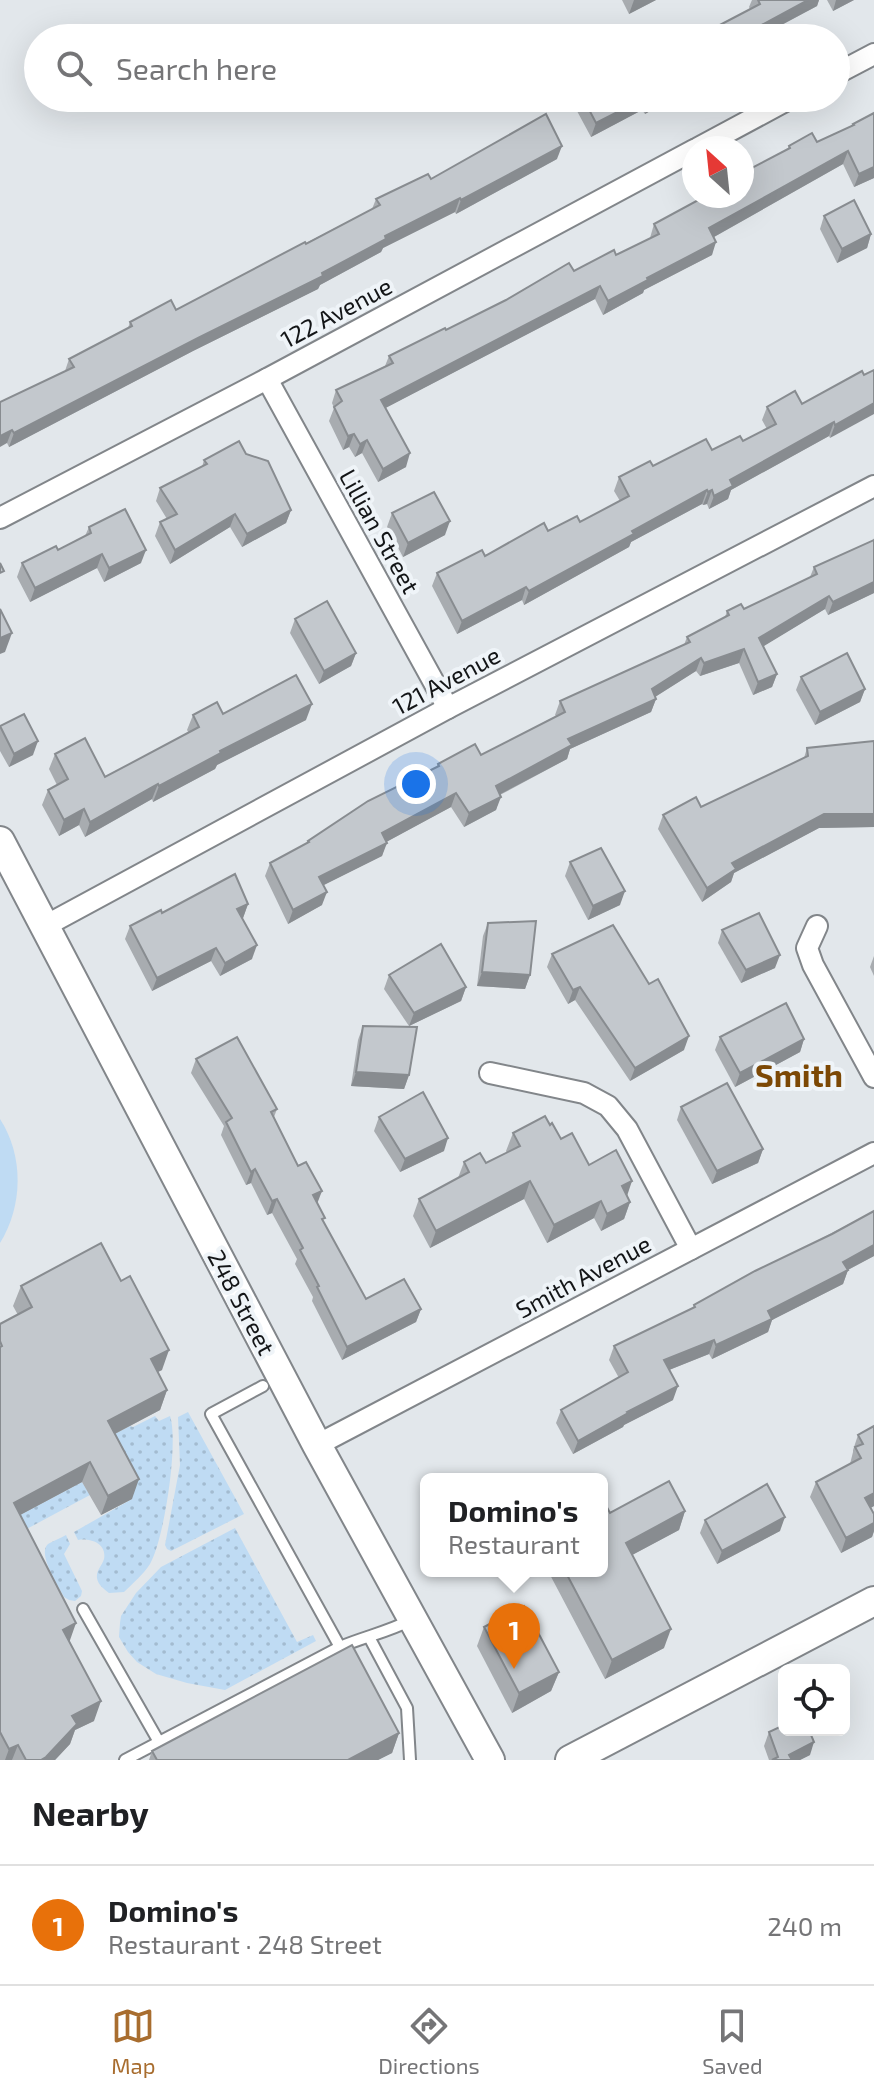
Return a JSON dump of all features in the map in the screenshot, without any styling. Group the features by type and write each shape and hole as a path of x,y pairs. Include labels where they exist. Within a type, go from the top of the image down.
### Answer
{"street":[{"path":"850,67 874,54"},
{"name":"122 Avenue","path":"720,136 765,112"},
{"name":"122 Avenue","path":"0,518 682,157"},
{"name":"Lillian Street","path":"267,379 448,708"},
{"name":"121 Avenue","path":"45,926 448,708 874,486"},
{"name":"248 Street","path":"0,841 317,1445 490,1760"},
{"path":"817,926 807,948 813,965 874,1077"},
{"path":"490,1073 584,1093 608,1106 627,1129 691,1249"},
{"name":"Smith Avenue","path":"317,1445 874,1153"},
{"path":"570,1760 874,1601"}],"lane":[{"path":"263,1386 211,1414 340,1647"},
{"path":"83,1609 159,1742"},
{"path":"125,1760 340,1647 392,1630 413,1619"},
{"path":"369,1637 407,1708 410,1760"}],"shaded area":[{"path":"0,1119 13,1149 18,1181 13,1213 0,1243"},
{"path":"188,1412 244,1514 171,1551 165,1545 180,1465 178,1417"},
{"path":"155,1416 159,1421 170,1416 173,1447 169,1491 160,1534 150,1564 144,1572 124,1592 109,1593 97,1578 104,1559 103,1549 92,1541 78,1540 74,1532 132,1499 101,1441"},
{"path":"82,1482 90,1495 8,1539 1,1525"},
{"path":"235,1528 297,1642 313,1635 316,1641 225,1690 156,1674 137,1662 119,1637 121,1616 136,1593 161,1567"},
{"path":"66,1535 70,1544 64,1554 82,1591 75,1601 64,1597 45,1555 48,1544"}],"building":[{"path":"758,0 808,0 764,24 722,24 760,4"},
{"path":"590,112 618,112 596,123"},
{"path":"874,113 874,167 859,174 848,151 754,203 754,167 812,133 817,142"},
{"path":"546,114 562,146 385,236 386,239 322,273 323,276 14,433 12,430 0,436 0,402 74,367 69,359 132,326 130,322 171,300 176,310 380,205 376,199 428,174 431,179"},
{"path":"854,200 871,234 842,249 824,216"},
{"path":"684,208 745,208 709,228 716,242 648,280 608,301 600,286 381,400 410,453 383,469 367,440 360,444 354,434 348,436 334,407 342,401 336,390 393,363 389,356 506,300 569,263 574,271 614,250 616,255 659,234 654,224"},
{"path":"874,370 874,403 730,480 733,486 714,496 712,490 707,490 529,591 526,587 462,621 437,573 482,550 485,556 544,523 548,531 577,516 580,522 629,496 619,477 650,461 653,466 706,439 712,450 740,436 743,441 776,424 767,407 795,391 802,404 862,371 864,375"},
{"path":"239,441 246,454 268,461 291,510 247,534 235,514 175,550 160,522 177,514 160,488 207,464 204,460"},
{"path":"434,492 450,521 408,543 392,513"},
{"path":"125,509 146,550 109,568 102,554 35,588 22,563 56,546 58,550 91,533 89,527"},
{"path":"874,540 874,582 833,602 829,596 759,638 777,674 758,682 744,649 704,663 701,658 652,689 656,699 568,739 572,745 496,786 501,797 469,813 456,793 382,833 387,843 319,877 327,892 293,910 270,863 309,842 368,801 439,766 475,744 481,755 565,712 560,701 690,642 687,637 729,615 727,611 741,604 744,609 817,574 814,567"},
{"path":"327,601 356,653 324,671 295,619"},
{"path":"0,609 12,633 0,638"},
{"path":"847,653 865,689 820,712 801,677"},
{"path":"296,675 312,704 90,822 84,809 64,820 48,790 68,779 55,754 85,738 105,777 199,727 193,715 217,702 223,714"},
{"path":"24,714 38,741 14,754 0,726"},
{"path":"874,741 874,814 824,814 732,863 736,869 707,888 663,815 696,797 701,807 808,756 807,748"},
{"path":"601,848 625,891 593,906 570,862"},
{"path":"235,874 248,904 237,909 257,945 225,963 216,948 157,978 130,926 161,910 162,913"},
{"path":"759,913 780,955 746,970 722,930"},
{"path":"536,921 530,975 482,972 488,923"},
{"path":"613,925 649,984 658,979 689,1036 635,1068 580,987 573,990 552,954"},
{"path":"441,944 466,987 414,1013 389,975"},
{"path":"786,1003 804,1039 740,1073 720,1037"},
{"path":"363,1026 417,1027 409,1075 356,1072"},
{"path":"237,1037 277,1109 271,1112 298,1166 306,1162 322,1191 313,1195 325,1218 322,1219 366,1299 404,1279 421,1309 347,1347 300,1250 303,1248 277,1199 272,1201 255,1169 251,1172 226,1122 232,1118 196,1059"},
{"path":"727,1083 763,1149 717,1171 681,1107"},
{"path":"423,1092 448,1138 405,1159 379,1117"},
{"path":"545,1116 561,1139 572,1133 589,1165 616,1150 632,1181 622,1186 630,1202 607,1214 601,1201 554,1225 530,1181 436,1231 419,1199 469,1172 464,1162 480,1153 486,1163 520,1146 513,1133"},
{"path":"874,1211 874,1245 843,1262 848,1270 768,1311 772,1319 716,1345 714,1340 664,1360 678,1386 578,1441 561,1410 628,1372 614,1346 695,1307 755,1271"},
{"path":"101,1243 121,1281 130,1276 169,1350 151,1359 167,1390 108,1421 139,1479 108,1496 90,1462 14,1503 76,1623 63,1630 101,1701 72,1716 77,1724 46,1757 26,1760 18,1745 9,1749 0,1732 0,1324 32,1307 21,1286"},
{"path":"874,1426 874,1493 865,1498 874,1514 874,1523 846,1538 816,1482 861,1458 855,1447 863,1444 858,1435"},
{"path":"669,1481 685,1511 626,1543 671,1629 612,1660 568,1577 608,1577 608,1509 610,1513"},
{"path":"767,1484 785,1517 722,1551 705,1520"},
{"path":"524,1606 559,1672 519,1693 484,1627"},
{"path":"352,1645 399,1733 348,1760 157,1760 152,1751"},
{"path":"778,1728 778,1736 812,1736 814,1742 789,1755 792,1760 772,1760 778,1757 769,1732"}],"place":[{"name":"Domino's","path":"514,1669"}],"district":[{"name":"Smith","path":"799,1074"}]}
